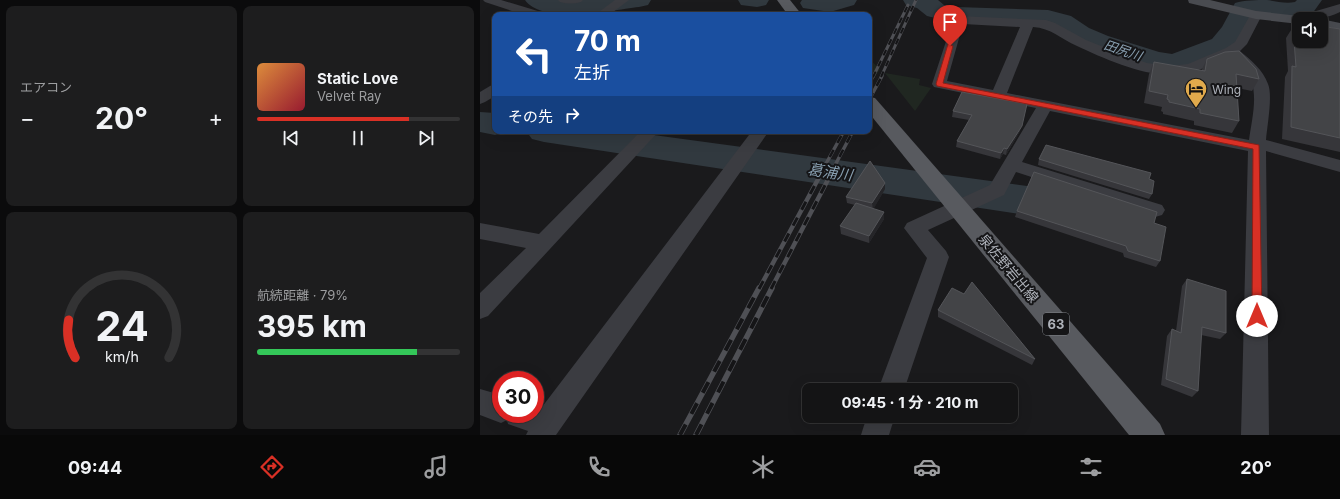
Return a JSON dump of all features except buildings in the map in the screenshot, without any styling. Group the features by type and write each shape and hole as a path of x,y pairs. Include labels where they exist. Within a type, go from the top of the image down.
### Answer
{"main road":[{"path":"783,0 793,12"},
{"name":"泉佐野岩出線","path":"872,106 1149,435"}],"street":[{"path":"489,0 527,12"},
{"path":"564,0 577,0"},
{"path":"605,12 623,0"},
{"path":"1194,0 1252,14 1292,19"},
{"path":"1328,13 1340,8"},
{"path":"1252,14 1240,44 1231,51 1193,67 1163,71 1144,67 1081,43 1046,24 958,20 939,84 1045,106 1257,145 1340,166"},
{"path":"998,96 1028,23"},
{"path":"1328,24 1340,27"},
{"path":"1231,51 1250,66 1261,84 1262,95 1257,145 1255,435"},
{"path":"480,99 492,90"},
{"path":"893,383 938,257 914,228 997,190 1045,106"},
{"path":"480,308 648,134"},
{"path":"534,423 544,429 759,134"},
{"path":"1012,165 1081,185 1094,192 1155,210"},
{"path":"480,231 544,243"},
{"path":"480,402 492,406"},
{"path":"874,435 878,423"}],"shaded area":[{"path":"872,62 880,69 872,81"},
{"path":"885,73 920,79 919,85 931,88 915,111"}],"waterway":[{"name":"田尻川","path":"537,0 546,4 571,7 639,0"},
{"name":"田尻川","path":"750,0 757,0"},
{"name":"田尻川","path":"812,3 830,4 845,0"},
{"name":"田尻川","path":"915,0 926,3 936,11 956,15 1048,18 1062,22 1079,34 1098,42 1155,61 1175,63 1222,45 1234,29 1244,8 1257,6 1289,11 1303,9 1310,0"},
{"name":"葛浦川","path":"480,122 492,124"},
{"name":"葛浦川","path":"565,134 1079,208"}],"railway":[{"path":"881,77 916,0"},
{"path":"873,77 908,5"},
{"path":"872,94 882,76"},
{"path":"822,171 842,134"},
{"path":"832,171 851,134"},
{"path":"759,289 823,170"},
{"path":"771,289 833,170"},
{"path":"680,435 759,288"},
{"path":"696,435 772,288"}],"place":[{"name":"Wing","path":"1196,108"}],"route":[{"path":"950,46 939,84 1257,147 1257,316"}]}
